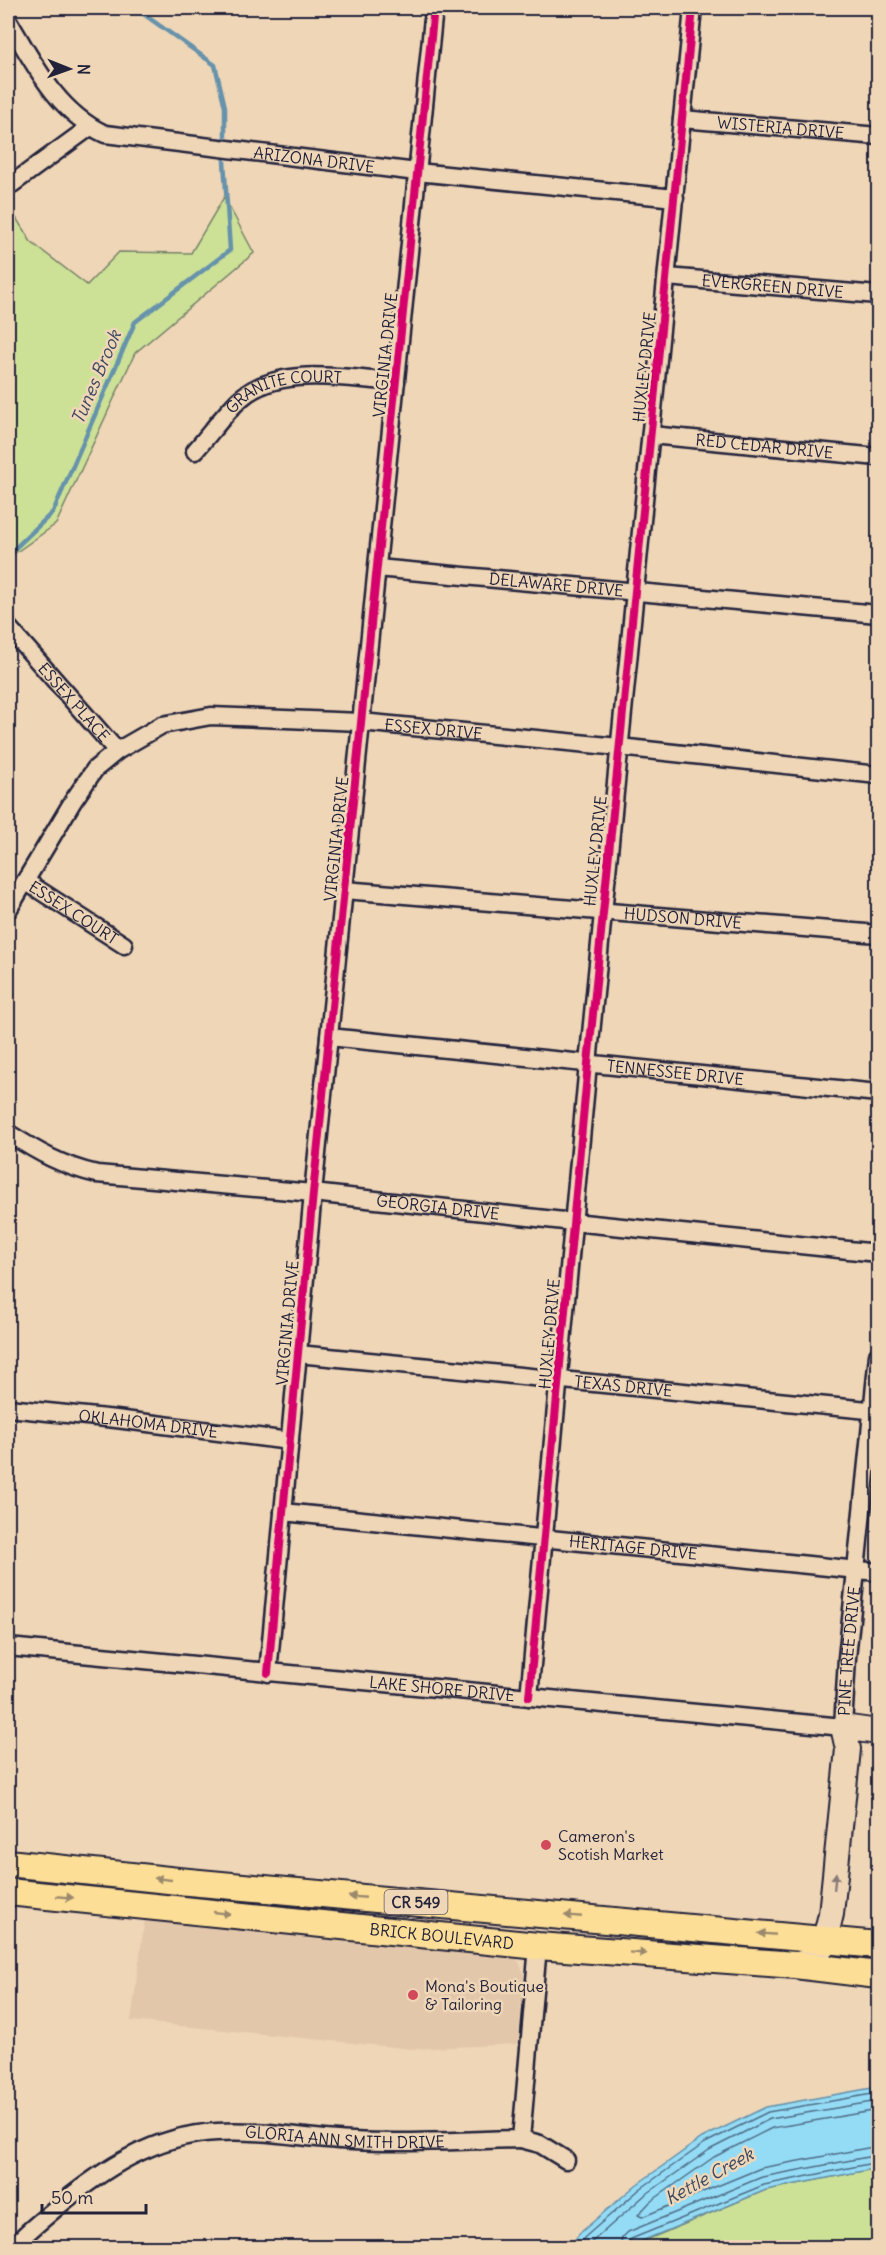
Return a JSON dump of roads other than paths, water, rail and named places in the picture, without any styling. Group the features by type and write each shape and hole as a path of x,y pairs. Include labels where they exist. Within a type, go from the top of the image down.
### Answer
{"main road":[{"name":"BRICK BOULEVARD","path":"8,1863 189,1882 879,1945"},
{"name":"BRICK BOULEVARD","path":"8,1892 538,1946 795,1965 879,1975"}],"street":[{"name":"VIRGINIA DRIVE","path":"268,1673 313,1193 434,8"},
{"name":"HUXLEY DRIVE","path":"529,1697 588,1064 693,8"},
{"name":"ARIZONA DRIVE","path":"8,20 45,81 64,104 90,127 105,134 417,171 675,198"},
{"name":"WISTERIA DRIVE","path":"682,120 879,136"},
{"path":"12,184 90,127"},
{"name":"EVERGREEN DRIVE","path":"667,277 879,295"},
{"name":"GRANITE COURT","path":"195,451 240,399 260,386 279,379 305,377 396,382"},
{"name":"RED CEDAR DRIVE","path":"651,435 879,457"},
{"name":"DELAWARE DRIVE","path":"377,568 879,614"},
{"name":"ESSEX PLACE","path":"8,627 117,751"},
{"name":"ESSEX DRIVE","path":"8,910 73,801 95,769 117,751 162,725 211,716 361,722 879,775"},
{"name":"ESSEX COURT","path":"25,881 124,945"},
{"name":"HUDSON DRIVE","path":"344,890 879,934"},
{"name":"TENNESSEE DRIVE","path":"329,1037 879,1093"},
{"name":"GEORGIA DRIVE","path":"8,1133 47,1158 74,1169 97,1174 313,1193 879,1253"},
{"name":"TEXAS DRIVE","path":"298,1354 876,1411"},
{"name":"PINE TREE DRIVE","path":"795,1965 815,1959 825,1939 831,1914 848,1749 843,1727 847,1658 876,1411 879,1355"},
{"name":"OKLAHOMA DRIVE","path":"8,1408 290,1441"},
{"name":"HERITAGE DRIVE","path":"283,1512 879,1572"},
{"name":"LAKE SHORE DRIVE","path":"8,1647 879,1732"},
{"path":"538,1946 521,2139 540,2145 566,2160"},
{"name":"GLORIA ANN SMITH DRIVE","path":"12,2247 86,2183 118,2162 154,2145 190,2136 216,2132 249,2132 351,2141 521,2139"}],"water":[{"name":"Kettle Creek","path":"878,2087 878,2168 766,2190 627,2247 569,2247 580,2233 636,2185 702,2138 766,2107"}],"waterway":[{"name":"Tunes Brook","path":"135,8 215,65 225,107 225,138"},
{"name":"Tunes Brook","path":"8,555 53,512 135,322 230,250 224,161"}],"place":[{"name":"Cameron's Scotish Market","path":"546,1845"},
{"name":"Mona's Boutique & Tailoring","path":"413,1995"}]}
